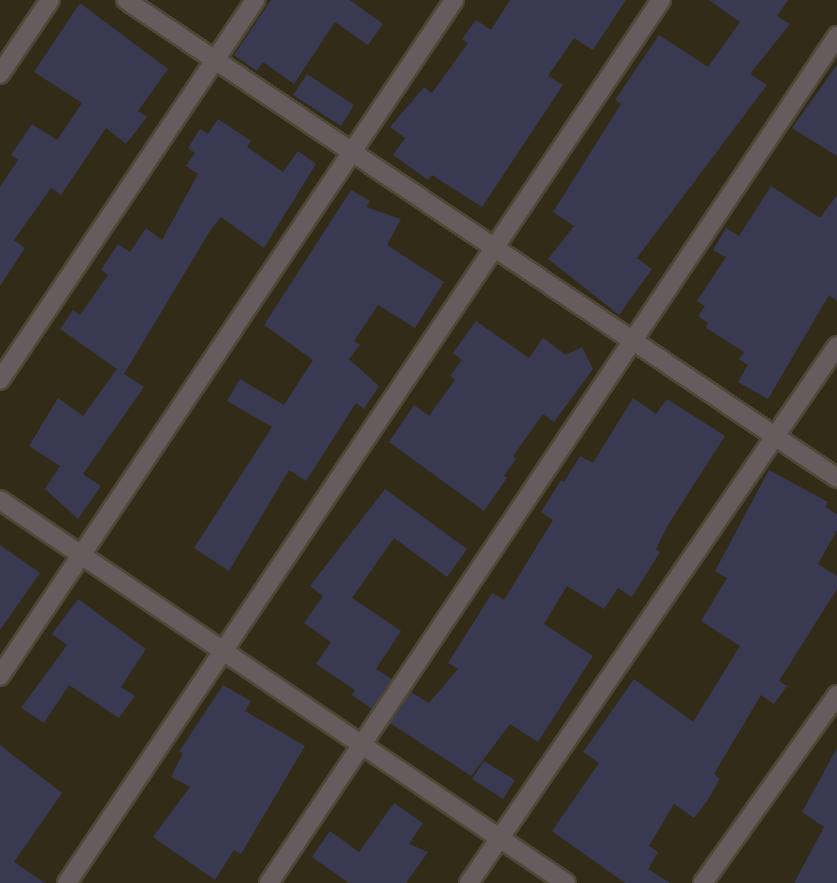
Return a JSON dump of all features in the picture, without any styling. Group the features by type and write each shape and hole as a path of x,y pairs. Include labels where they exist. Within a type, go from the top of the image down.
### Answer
{"street":[{"path":"0,74 50,0"},
{"path":"126,0 635,338 837,478"},
{"path":"0,380 255,0"},
{"path":"0,676 84,557 454,0"},
{"path":"67,883 661,0"},
{"path":"269,883 837,36"},
{"path":"469,883 837,346"},
{"path":"0,500 566,883"},
{"path":"703,883 837,695"}],"building":[{"path":"271,0 350,0 383,24 368,45 335,22 294,84 263,62 257,71 234,55"},
{"path":"510,0 626,0 593,50 574,38 548,76 563,85 482,207 432,175 428,180 393,155 405,138 390,127 424,87 432,93 468,43 462,39 476,20 491,30"},
{"path":"709,0 788,0 777,16 790,24 750,74 767,85 637,258 652,269 619,315 548,259 574,226 553,212 621,104 615,100 659,35 708,67 740,22"},
{"path":"80,3 168,69 138,111 147,117 126,144 106,128 61,195 51,188 14,240 25,248 0,286 0,187 18,160 11,155 32,124 57,140 82,103 34,72"},
{"path":"837,65 837,156 792,128"},
{"path":"307,74 354,105 341,126 293,95"},
{"path":"218,119 251,141 247,147 283,172 298,151 316,164 264,248 221,217 210,231 124,374 144,387 83,474 101,486 78,519 45,489 60,466 29,446 58,398 83,416 117,369 60,329 73,310 80,315 108,275 101,270 118,244 130,252 146,228 162,240 198,174 186,166 195,153 188,148 200,129 208,134"},
{"path":"771,186 820,218 837,195 837,301 829,295 768,399 738,382 748,365 739,359 744,352 706,328 708,323 698,316 705,306 697,301 726,257 713,250 726,228 739,236"},
{"path":"351,190 370,201 366,207 401,219 387,245 444,282 415,328 378,305 354,341 360,345 349,359 379,386 364,409 356,403 306,481 289,470 229,571 194,548 272,427 227,401 240,379 284,405 313,360 264,325"},
{"path":"476,321 529,358 543,338 566,355 582,347 593,369 554,422 543,414 513,456 516,459 504,476 507,478 484,511 389,442 414,405 429,416 455,380 450,376 462,360 453,353"},
{"path":"633,398 656,414 667,399 725,436 668,525 656,549 660,552 632,597 618,588 604,609 567,586 544,624 593,656 538,742 510,724 471,776 390,723 411,692 429,703 458,669 448,663 492,593 504,600 553,520 541,512 561,480 564,482 580,456 593,463"},
{"path":"769,470 828,502 825,507 837,514 837,530 818,564 837,576 837,589 779,681 787,686 774,704 761,695 714,774 720,779 707,801 694,818 674,804 649,846 658,852 648,869 670,883 625,883 552,831 599,763 583,752 634,679 693,722 740,646 701,621 727,578 715,571"},
{"path":"385,489 467,549 447,577 394,538 352,598 401,631 376,669 392,679 372,709 352,695 355,690 316,664 331,642 304,623 323,596 310,586"},
{"path":"0,545 40,573 0,630"},
{"path":"78,599 146,649 121,687 135,696 119,718 69,685 44,723 21,708 67,645 52,634"},
{"path":"223,685 251,701 245,711 305,746 241,854 234,850 215,880 153,837 190,787 171,777 183,753 179,752"},
{"path":"0,745 62,793 14,862 45,883 0,883"},
{"path":"837,748 837,883 794,883 824,827 802,812"},
{"path":"484,761 515,780 503,799 472,779"},
{"path":"394,803 423,823 409,844 428,852 406,883 349,883 312,857 330,831 359,852"}]}
